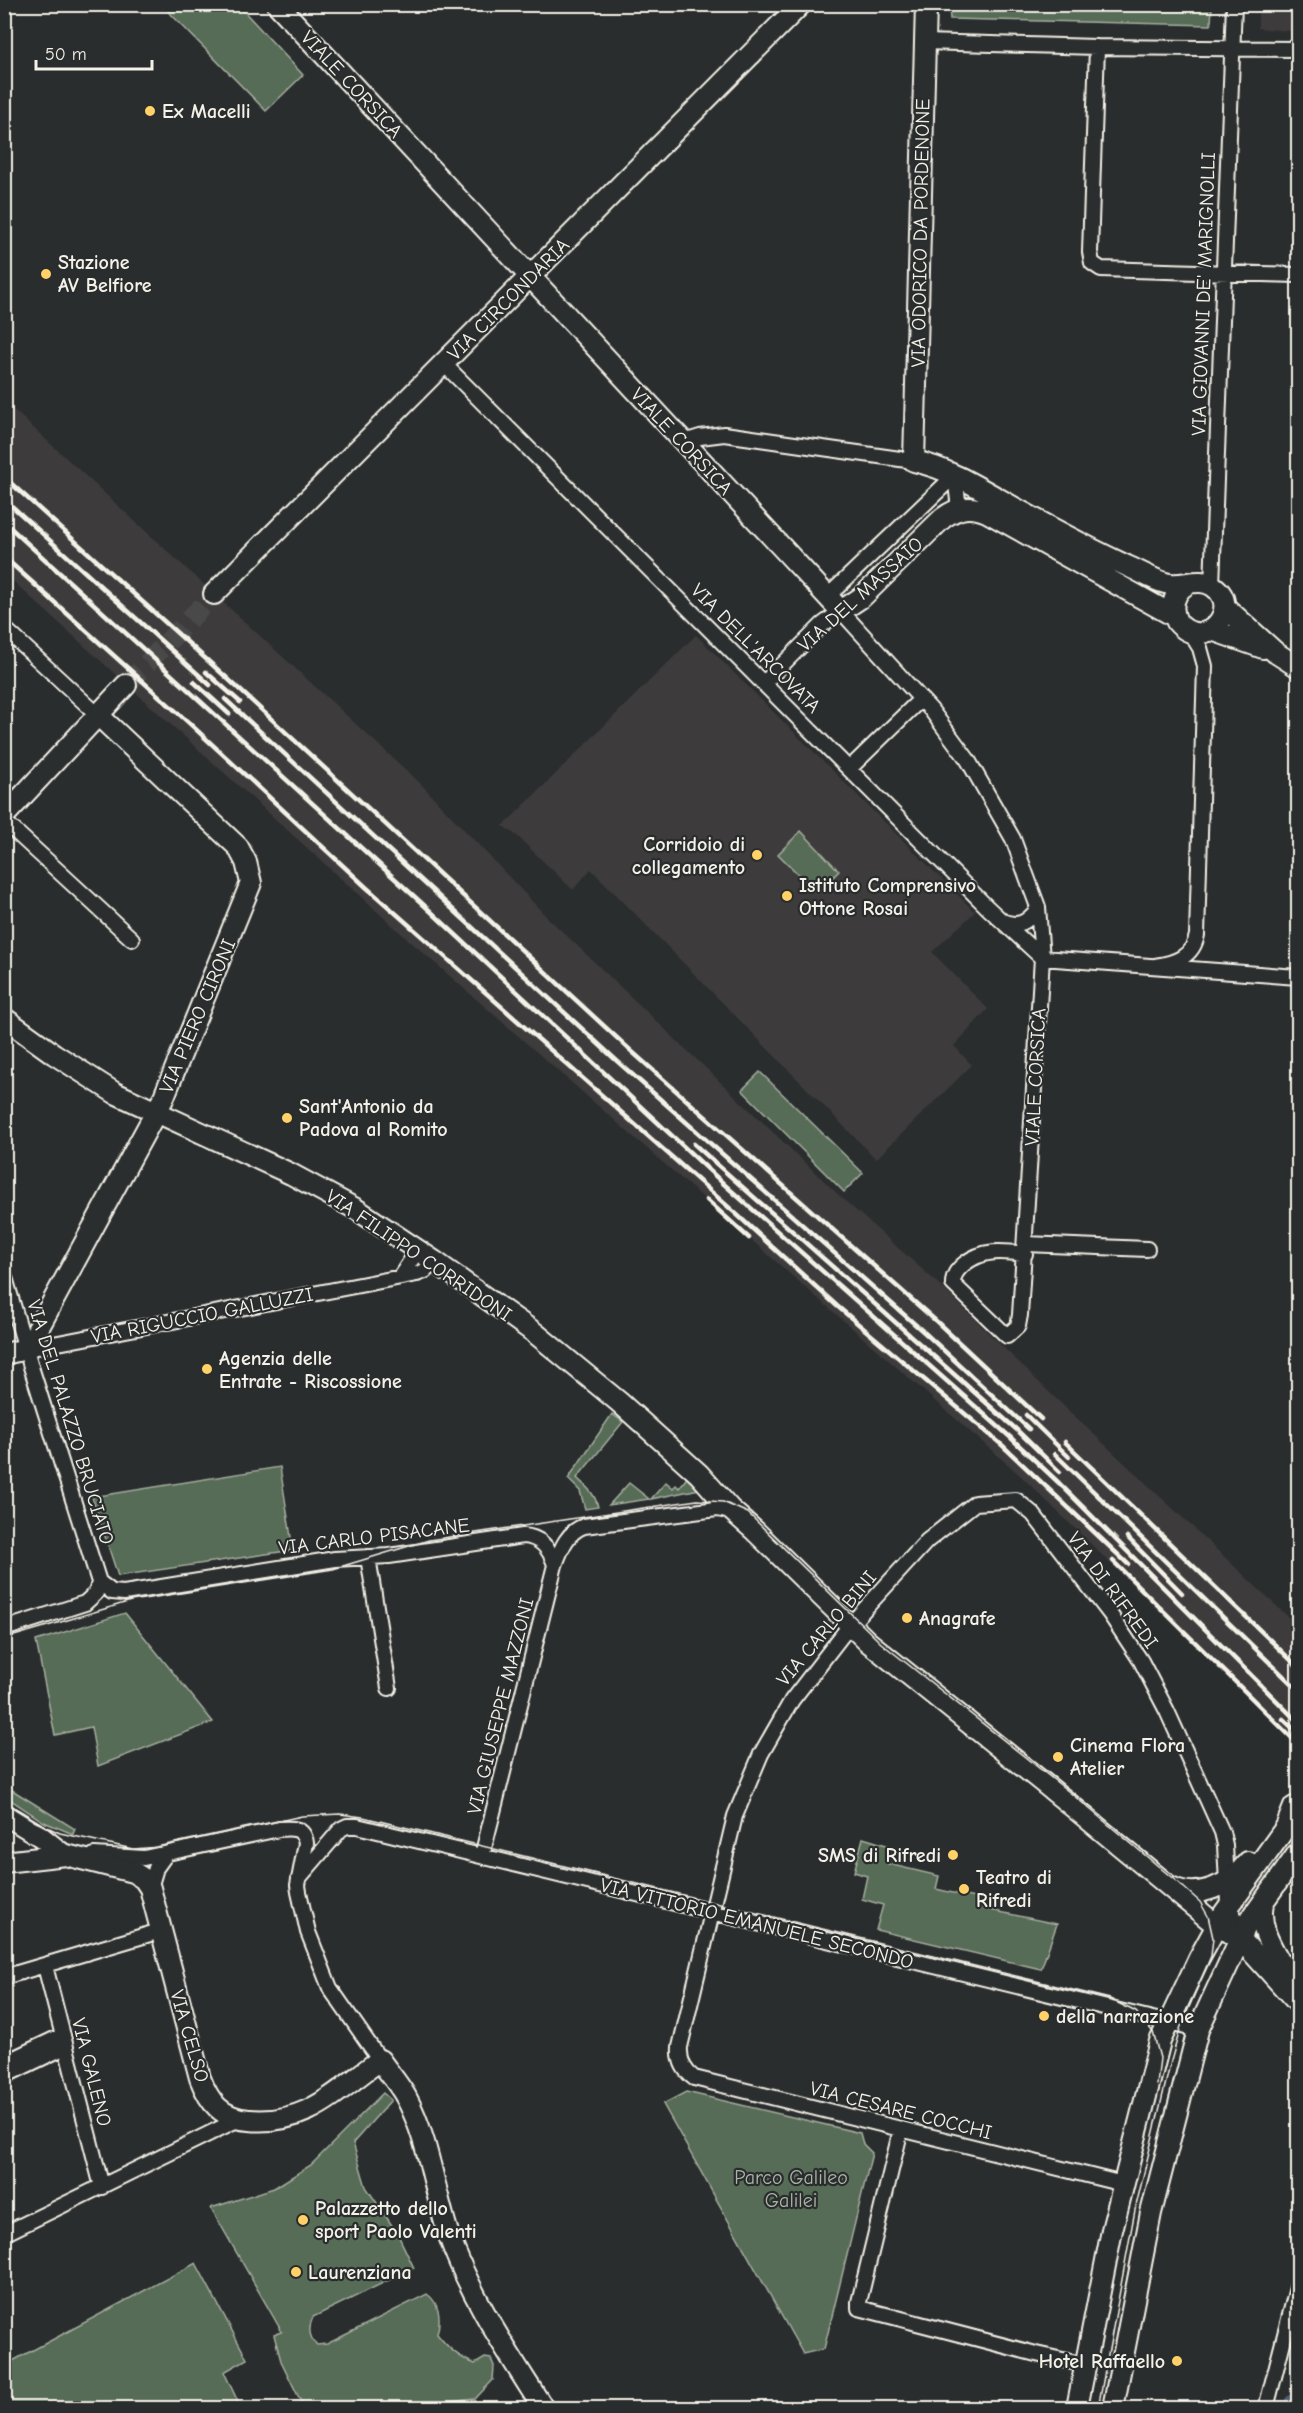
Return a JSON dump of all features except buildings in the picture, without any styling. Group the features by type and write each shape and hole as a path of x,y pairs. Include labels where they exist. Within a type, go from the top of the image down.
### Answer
{"street":[{"name":"VIALE CORSICA","path":"277,4 921,699 953,738 981,780 1013,839 1038,909 1042,958 1025,1249 1018,1326 1007,1336 953,1284 955,1272 983,1253 1025,1249 1148,1249"},
{"name":"VIA CIRCONDARIA","path":"214,594 801,4"},
{"name":"VIA ODORICO DA PORDENONE","path":"914,461 926,4"},
{"name":"VIA GIOVANNI DE' MARIGNOLLI","path":"1212,585 1234,4"},
{"path":"924,42 1299,49"},
{"path":"1096,47 1090,252 1092,263 1101,269 1299,275"},
{"name":"VIA DELL'ARCOVATA","path":"444,364 1002,921 1042,958"},
{"path":"684,442 700,436 724,434 931,464 1077,543 1166,583 1187,584 1198,581 1212,585 1223,598 1225,607 1223,616 1212,630"},
{"path":"955,475 959,508 971,507 987,512 1174,615"},
{"name":"VIA DEL MASSAIO","path":"827,597 955,475"},
{"name":"VIA DEL MASSAIO","path":"764,683 822,625 861,597 938,522 959,508"},
{"path":"1187,584 1174,598 1174,615 1181,627 1190,632 1200,633 1212,630 1276,652"},
{"path":"1225,607 1276,652 1299,667"},
{"path":"4,628 98,715"},
{"path":"1155,966 1182,959 1192,949 1197,935 1205,666 1200,648 1190,632"},
{"path":"4,816 126,686"},
{"path":"850,768 921,699"},
{"name":"VIA PIERO CIRONI","path":"27,1349 156,1113 250,890 251,877 238,847 98,715"},
{"path":"4,821 132,939"},
{"path":"1002,921 1012,925 1019,924 1026,921 1038,909"},
{"path":"1042,958 1299,977"},
{"name":"VIA FILIPPO CORRIDONI","path":"4,1018 93,1080 156,1113 291,1174 356,1209 535,1333 588,1376 708,1482 733,1512 850,1625 1166,1885 1217,1925 1244,1941 1299,2001"},
{"path":"400,1277 426,1256"},
{"name":"VIA RIGUCCIO GALLUZZI","path":"4,1354 400,1277 425,1271 426,1256"},
{"name":"VIA DEL PALAZZO BRUCIATO","path":"4,1274 99,1582"},
{"name":"VIA CARLO BINI","path":"680,2059 680,2047 735,1816 761,1754 802,1684 850,1625 927,1540 975,1503 1016,1500"},
{"name":"VIA DI RIFREDI","path":"1016,1500 1033,1514 1110,1614 1141,1661 1167,1711 1222,1832 1229,1906 1244,1941"},
{"path":"555,1565 566,1541 584,1526 717,1509 733,1512"},
{"name":"VIA CARLO PISACANE","path":"99,1582 110,1591 124,1593 335,1559 404,1554 523,1536 534,1538 545,1546 555,1565"},
{"path":"368,1557 389,1688"},
{"name":"VIA GIUSEPPE MAZZONI","path":"482,1856 555,1565"},
{"path":"4,1629 85,1604 95,1595 99,1582"},
{"path":"1077,2409 1123,2184 1160,2041 1217,1925 1279,1821 1296,1804"},
{"path":"4,1814 40,1836 65,1855 133,1872 144,1879 150,1888"},
{"name":"VIA VITTORIO EMANUELE SECONDO","path":"299,1878 337,1833 345,1827 357,1826 1198,2030"},
{"path":"4,1862 86,1854 139,1858 279,1829 297,1829 302,1832 306,1839 299,1878 299,1893 308,1932 330,1988 405,2096 416,2120 450,2237 470,2285 543,2409"},
{"path":"150,1888 156,1868 166,1854"},
{"path":"1113,2409 1151,2213 1198,2030 1263,1903 1299,1854"},
{"path":"1166,1885 1189,1892 1208,1890 1227,1883 1257,1857"},
{"name":"VIA CELSO","path":"150,1888 193,2056 204,2089 218,2109 239,2119 269,2121 297,2116 380,2060"},
{"path":"1263,1903 1261,1917 1265,1933 1299,2001"},
{"path":"4,1977 160,1931"},
{"name":"VIA GALENO","path":"45,1966 102,2187"},
{"path":"4,2063 64,2041"},
{"path":"4,2076 64,2041"},
{"name":"VIA CESARE COCCHI","path":"680,2059 694,2078 1123,2184"},
{"path":"4,2234 239,2119"},
{"path":"901,2129 859,2308 1085,2365"},
{"path":"1266,2409 1299,2284"}],"shaded area":[{"path":"1258,5 1298,5 1298,32 1258,28"},
{"path":"4,401 419,782 544,914 843,1199 940,1285 1051,1394 1298,1626 1298,1746 1022,1477 404,936 5,574"},
{"name":"Istituto Comprensivo Ottone Rosai","path":"696,635 975,912 932,952 988,1009 954,1046 972,1065 876,1159 591,869 573,890 517,836 503,826"}],"green space":[{"path":"162,5 238,5 303,75 266,111"},
{"path":"949,5 1212,5 1211,25 950,19"},
{"path":"801,831 839,871 817,893 778,854"},
{"path":"760,1072 863,1173 844,1192 742,1090"},
{"path":"612,1414 623,1422 577,1478 587,1487 597,1502 598,1507 585,1509 580,1491 568,1479"},
{"path":"280,1467 293,1550 118,1576 92,1497"},
{"path":"689,1475 704,1488 651,1499 666,1482 673,1488 676,1485 679,1488"},
{"path":"629,1483 649,1499 609,1505"},
{"path":"125,1613 213,1722 98,1766 91,1727 55,1735 36,1641"},
{"path":"4,1785 75,1829 73,1834 44,1822 5,1796"},
{"path":"863,1838 893,1847 888,1864 939,1876 936,1889 987,1901 985,1909 1057,1924 1041,1969 876,1930 883,1905 862,1899 867,1876 854,1872"},
{"name":"Parco Galileo Galilei","path":"686,2092 860,2133 863,2144 872,2153 824,2349 803,2354 663,2104"},
{"path":"383,2093 391,2100 353,2143 366,2187 397,2233 414,2268 313,2317 310,2336 317,2345 327,2344 427,2294 437,2307 439,2323 437,2334 454,2352 475,2364 485,2358 491,2359 494,2366 493,2380 475,2399 396,2408 304,2408 281,2361 274,2335 282,2332 211,2208 274,2188 311,2165"},
{"path":"196,2263 247,2359 224,2372 241,2408 5,2408 5,2365"}],"tunnel":[{"path":"126,685 214,594"}],"tram line":[{"path":"4,1639 131,1601 333,1569 429,1540 697,1500 723,1502 748,1513 881,1643 1073,1795 1200,1902 1208,1916 1213,1938 1211,1956 1181,2026 1171,2061 1135,2210 1098,2408"},
{"path":"4,1802 36,1822 60,1833 133,1849 160,1847 302,1816 340,1814 363,1817 1110,1999 1136,2012 1153,2032 1160,2058 1157,2085"}],"railway":[{"path":"4,477 227,678 629,1049 936,1321 1041,1419"},
{"path":"4,499 210,685"},
{"path":"4,522 426,907 725,1185 1010,1437 1298,1722"},
{"path":"4,557 188,722 366,887 733,1211 837,1306 1002,1445 1128,1564"},
{"path":"206,672 240,702"},
{"path":"194,682 229,714"},
{"path":"225,699 617,1061 926,1334 1029,1429"},
{"path":"694,1144 1017,1430 1060,1472"},
{"path":"707,1200 749,1238"},
{"path":"1026,1415 1069,1457"},
{"path":"1065,1442 1298,1667"},
{"path":"1055,1454 1298,1690"},
{"path":"1127,1537 1182,1593"},
{"path":"1113,1561 1298,1744"},
{"path":"1283,1719 1298,1733"}],"place":[{"name":"Ex Macelli","path":"150,111"},
{"name":"Stazione AV Belfiore","path":"46,274"},
{"name":"Corridoio di collegamento","path":"757,855"},
{"name":"Istituto Comprensivo Ottone Rosai","path":"787,896"},
{"name":"Sant'Antonio da Padova al Romito","path":"287,1118"},
{"name":"Agenzia delle Entrate - Riscossione","path":"207,1369"},
{"name":"Anagrafe","path":"907,1618"},
{"name":"Cinema Flora Atelier","path":"1058,1757"},
{"name":"SMS di Rifredi","path":"953,1855"},
{"name":"Teatro di Rifredi","path":"964,1889"},
{"name":"della narrazione","path":"1044,2016"},
{"name":"Palazzetto dello sport Paolo Valenti","path":"303,2220"},
{"name":"Laurenziana","path":"296,2272"},
{"name":"Hotel Raffaello","path":"1177,2361"}]}
